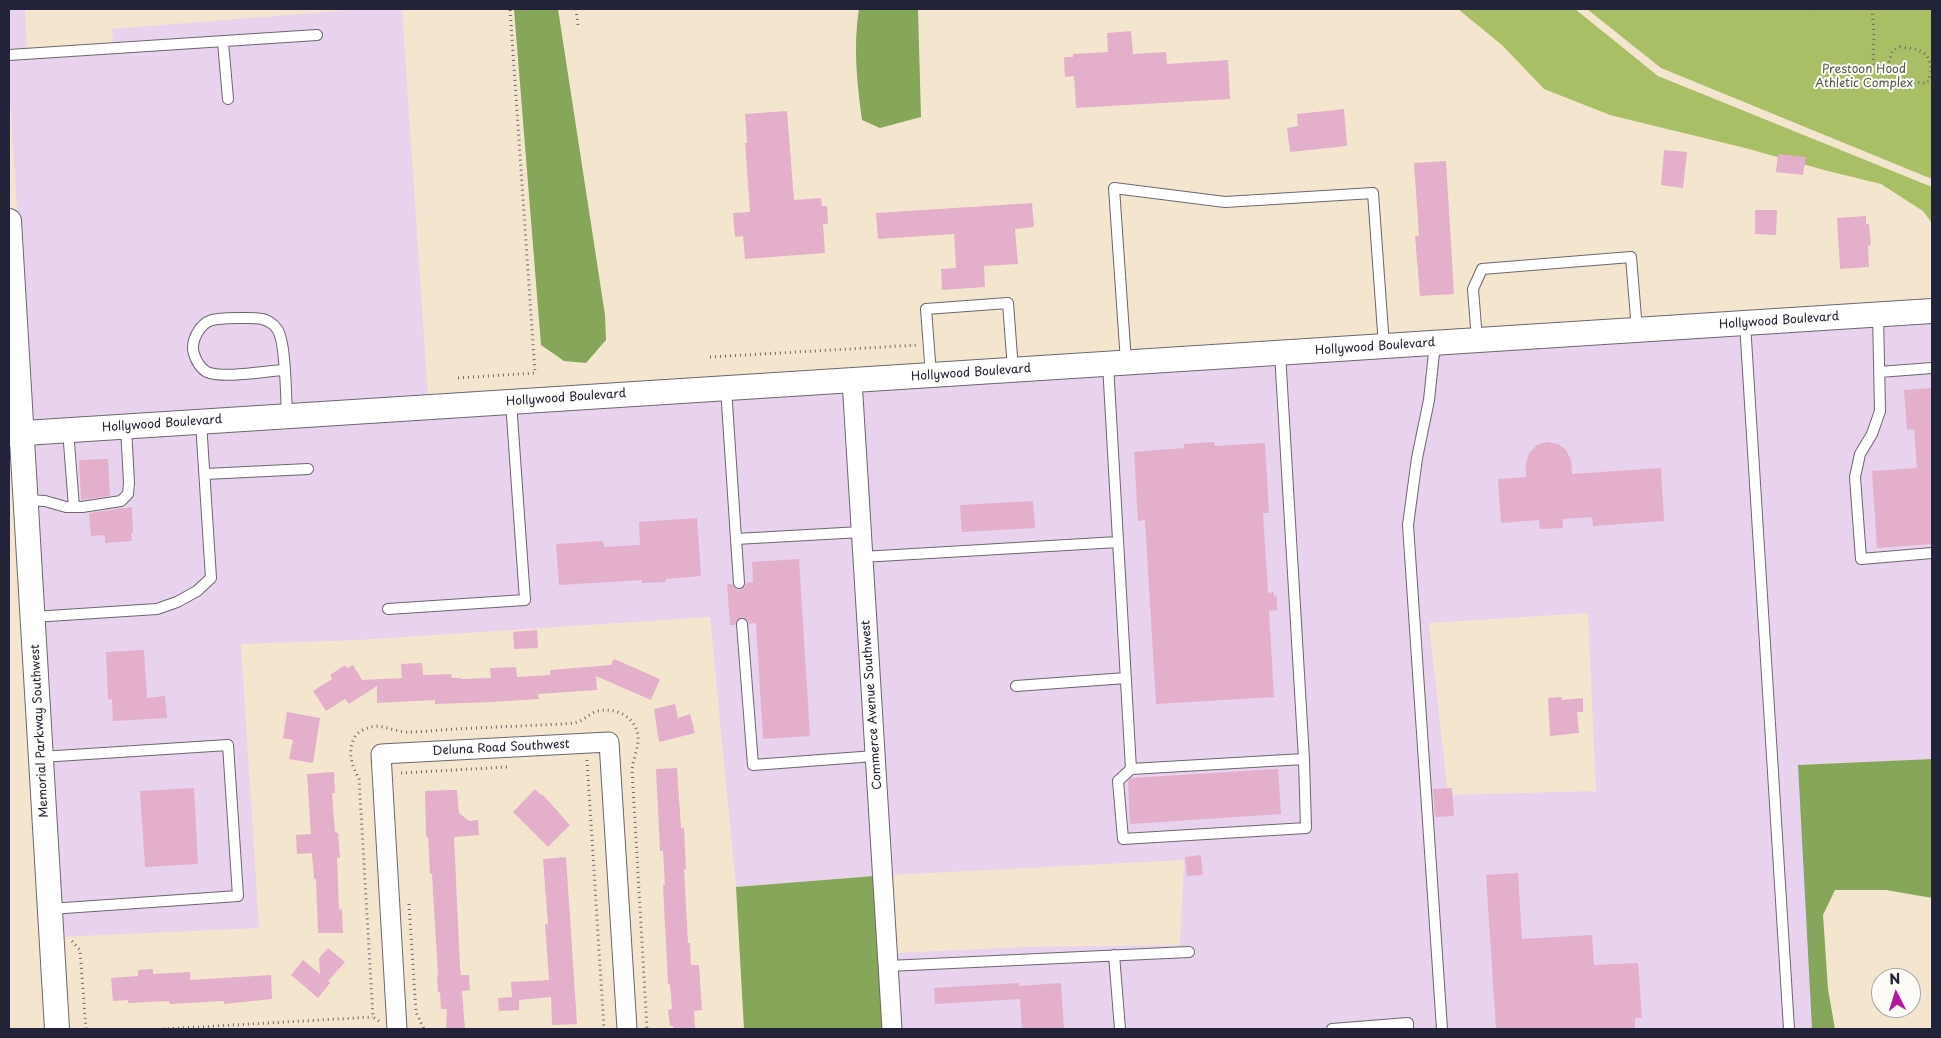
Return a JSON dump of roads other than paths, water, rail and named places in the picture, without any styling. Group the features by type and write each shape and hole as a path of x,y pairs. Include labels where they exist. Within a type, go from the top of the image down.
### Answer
{"street":[{"name":"Memorial Parkway Southwest","path":"9,221 16,434 26,500 57,1029"},
{"name":"Hollywood Boulevard","path":"16,434 1932,311"},
{"name":"Commerce Avenue Southwest","path":"852,380 892,1029"},
{"name":"Deluna Road Southwest","path":"391,1027 381,754 609,742 627,1029"}],"lane":[{"path":"9,56 318,35"},
{"path":"224,42 228,99"},
{"path":"1131,769 1118,542 1114,188 1225,202 1373,193 1384,346"},
{"path":"1477,340 1473,290 1482,269 1631,257 1637,330"},
{"path":"931,375 926,309 1008,303 1013,370"},
{"path":"1878,314 1880,411 1872,434 1860,454 1855,477 1861,559 1932,553"},
{"path":"284,370 222,375 206,372 196,361 192,349 194,337 211,320 262,319 271,322 279,330 282,347 284,370 287,416"},
{"path":"1745,323 1789,1029"},
{"path":"1435,343 1429,400 1417,458 1408,526 1442,1029"},
{"path":"1280,353 1304,759 1306,828 1122,839 1118,781 1131,769 1304,759"},
{"path":"1879,372 1932,368"},
{"path":"726,388 739,583"},
{"path":"388,609 525,600 511,402"},
{"path":"33,617 157,609 177,602 197,591 211,578 201,422"},
{"path":"26,500 45,501 66,507 111,504 121,501 128,494 129,483 126,427"},
{"path":"68,430 74,507"},
{"path":"205,474 308,468"},
{"path":"736,539 861,532"},
{"path":"862,557 1118,542"},
{"path":"742,624 753,765 875,756"},
{"path":"1016,686 1126,678"},
{"path":"41,757 228,744 238,896 50,908"},
{"path":"888,966 1190,952"},
{"path":"1114,955 1120,1029"},
{"path":"1332,1029 1408,1023 1408,1029"}],"park label":[{"name":"Prestoon Hood Athletic Complex","path":"1864,77"}]}
